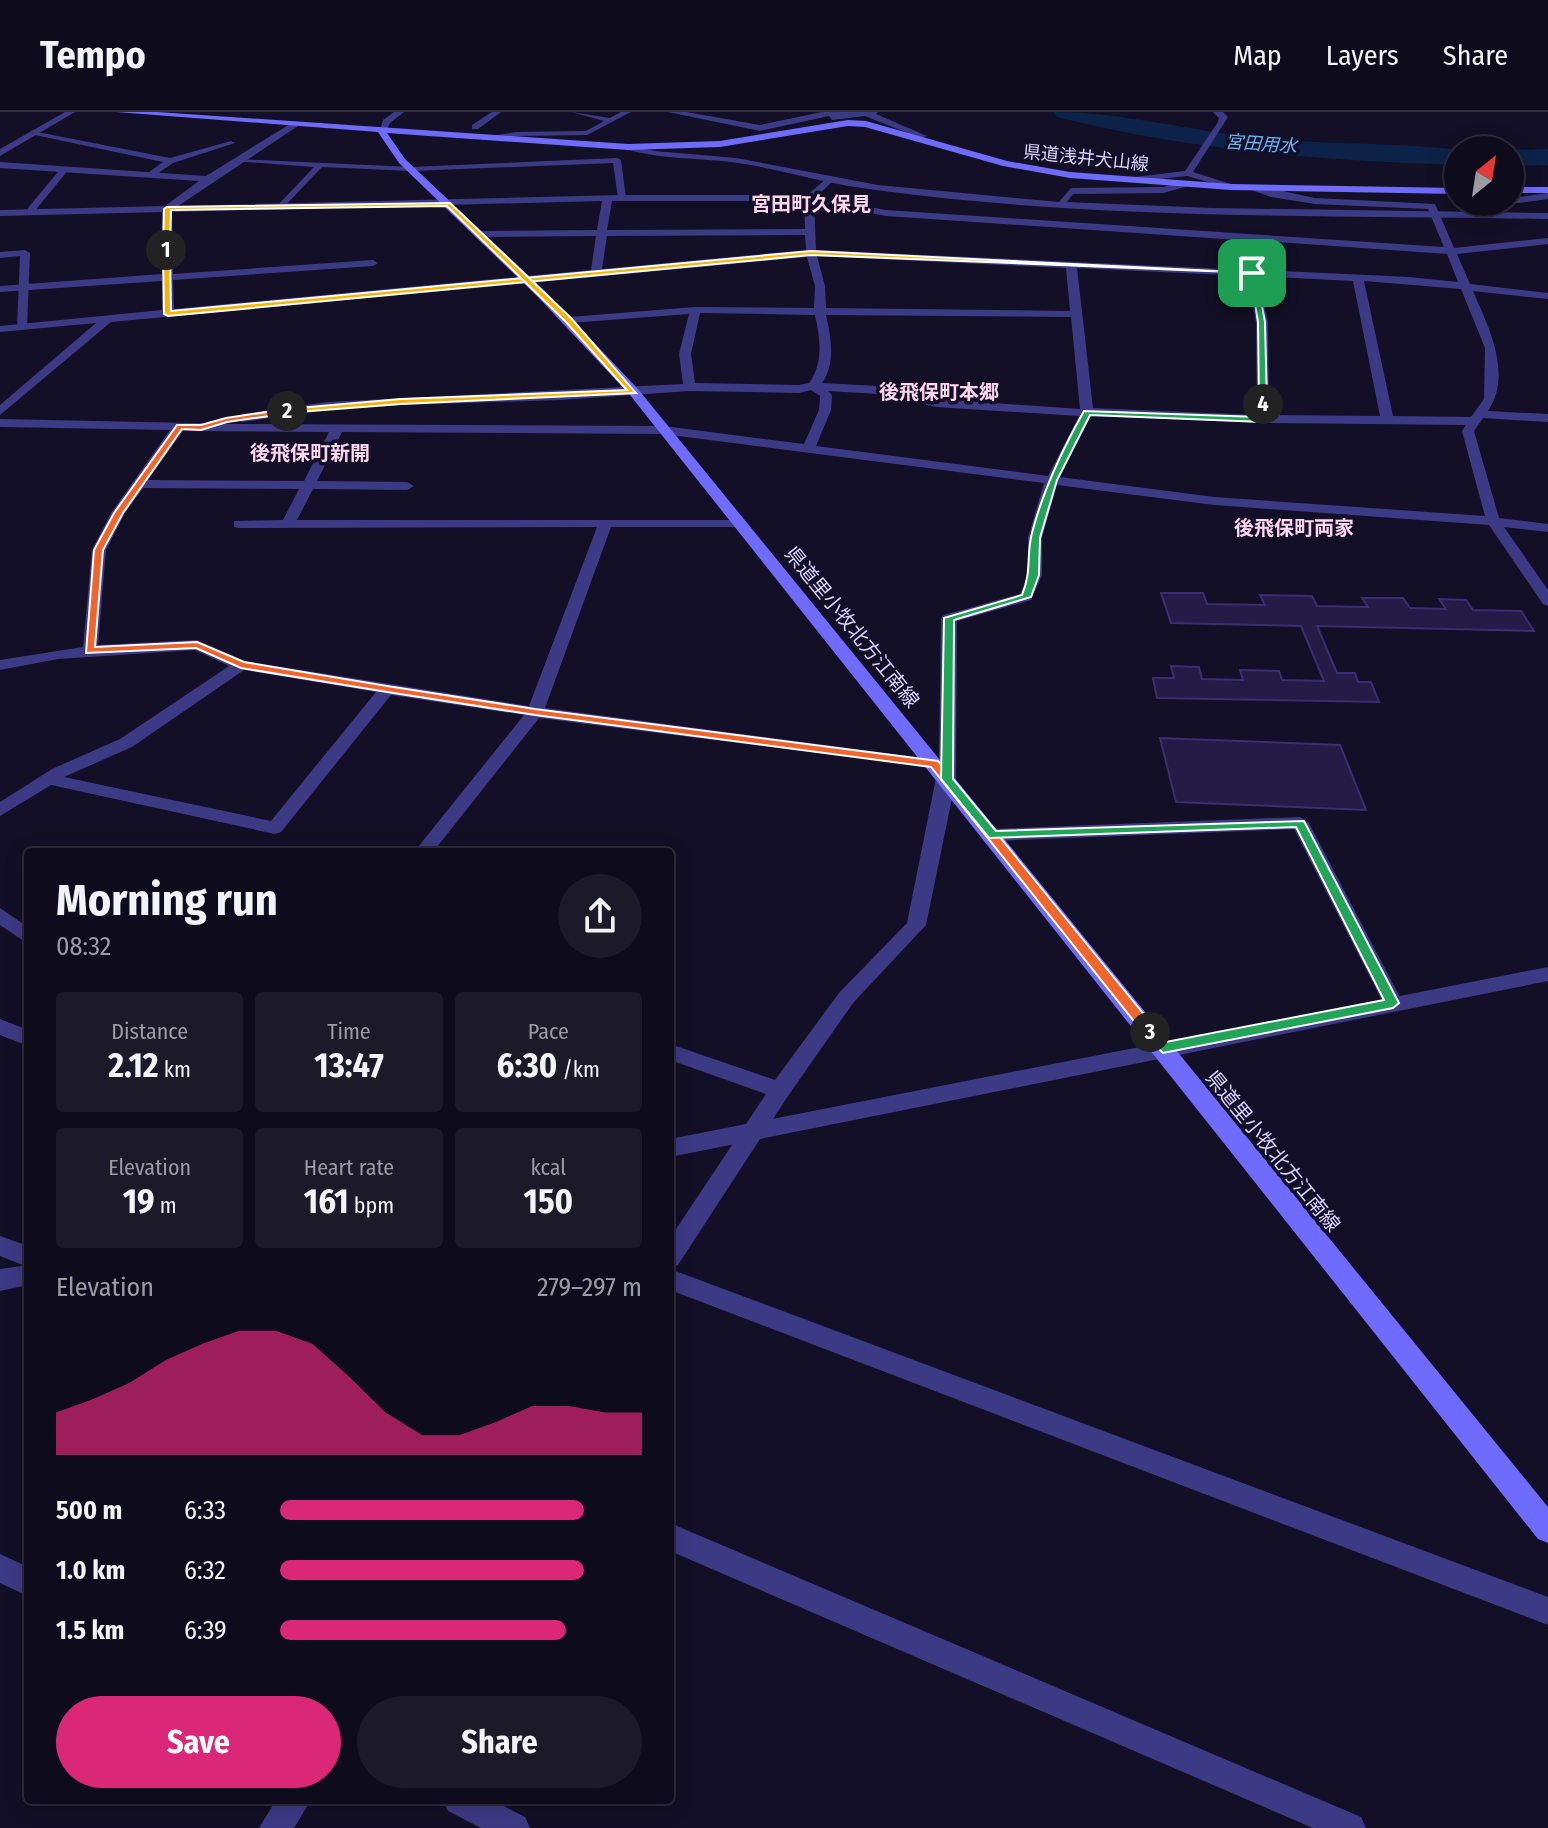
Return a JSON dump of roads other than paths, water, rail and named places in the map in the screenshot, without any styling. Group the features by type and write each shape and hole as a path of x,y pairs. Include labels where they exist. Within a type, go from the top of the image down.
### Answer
{"main road":[{"path":"120,112 382,131"},
{"name":"県道浅井犬山線","path":"382,131 628,147 720,144 848,123 866,124 1036,170 1135,180"},
{"name":"県道里小牧北方江南線","path":"382,131 386,142 411,169 569,320 634,392 1548,1529"},
{"path":"1231,187 1444,191"},
{"path":"1524,190 1546,190"}],"street":[{"path":"0,153 71,112"},
{"path":"382,131 386,122 400,112"},
{"path":"672,112 760,128 838,113 871,113 923,136 917,138"},
{"path":"1187,178 1224,117 1217,112"},
{"path":"785,133 780,128 838,113"},
{"path":"167,209 295,124"},
{"path":"0,165 208,179"},
{"path":"1135,180 1187,178 1231,187"},
{"path":"809,198 830,179"},
{"path":"1255,188 1267,194 1313,200 1434,210 1491,348 1490,399 1468,431 1473,457 1493,521 1548,601"},
{"path":"0,213 622,198 809,198 886,213 1453,251 1548,243"},
{"path":"809,198 811,253 820,286 820,313 826,339 823,373 813,386"},
{"path":"596,274 607,199"},
{"path":"167,209 168,314"},
{"path":"479,234 811,232"},
{"path":"1259,238 1252,273 1262,322 1263,419"},
{"path":"0,329 811,253 1358,277 1548,296"},
{"path":"0,289 373,263"},
{"path":"674,1252 780,1090 846,998 916,925 941,771 949,618 1026,597 1035,575 1035,538 1052,480 1087,412 1071,264"},
{"path":"1358,277 1387,419"},
{"path":"569,320 695,310 897,314 957,310 1078,314"},
{"path":"689,387 685,354 695,310"},
{"path":"0,411 107,320"},
{"path":"809,447 825,410 826,395 813,386"},
{"path":"201,427 226,420 328,406 689,387 799,389 813,386 878,390 947,404 1054,413 1263,419 1548,418"},
{"path":"0,423 663,430 1214,501 1493,521 1548,528"},
{"path":"90,651 99,550 118,513 180,426"},
{"path":"288,524 338,428"},
{"path":"139,484 407,486"},
{"path":"239,524 738,523"},
{"path":"426,848 535,712 605,525"},
{"path":"0,665 90,651 197,645 241,665 535,712 941,771"},
{"path":"0,810 48,779 126,743 241,665"},
{"path":"48,779 275,828 387,689"},
{"path":"993,835 1300,823 1393,1003"},
{"path":"0,915 24,934"},
{"path":"674,1147 1548,974"},
{"path":"0,1027 24,1036"},
{"path":"674,1053 780,1090"},
{"path":"0,1246 24,1255"},
{"path":"0,1280 24,1276"},
{"path":"674,1281 1548,1611"},
{"path":"674,1539 1350,1828"},
{"path":"0,1568 24,1580"},
{"path":"275,1828 292,1804"},
{"path":"467,1804 514,1828"}],"lane":[{"path":"475,127 497,112"},
{"path":"575,112 608,120"},
{"path":"483,138 516,134 587,133 627,112"},
{"path":"35,133 170,161"},
{"path":"151,175 170,161 231,143"},
{"path":"628,147 658,155 734,160 878,188 1087,205 1434,210 1548,216"},
{"path":"236,161 411,169 617,160 622,198"},
{"path":"281,207 320,165"},
{"path":"31,210 65,169"},
{"path":"1062,203 1071,191 1163,190 1187,178"},
{"path":"1524,197 1546,190"},
{"path":"1087,205 1087,226"},
{"path":"1434,210 1444,208"},
{"path":"0,255 25,253 22,327"}],"waterway":[{"name":"宮田用水","path":"1065,112 1162,133 1260,146 1444,156"},
{"name":"宮田用水","path":"1524,158 1548,157"}],"district":[{"name":"宮田町久保見","path":"811,204"},
{"name":"後飛保町本郷","path":"939,392"},
{"name":"後飛保町新開","path":"310,453"},
{"name":"後飛保町両家","path":"1294,528"}]}
